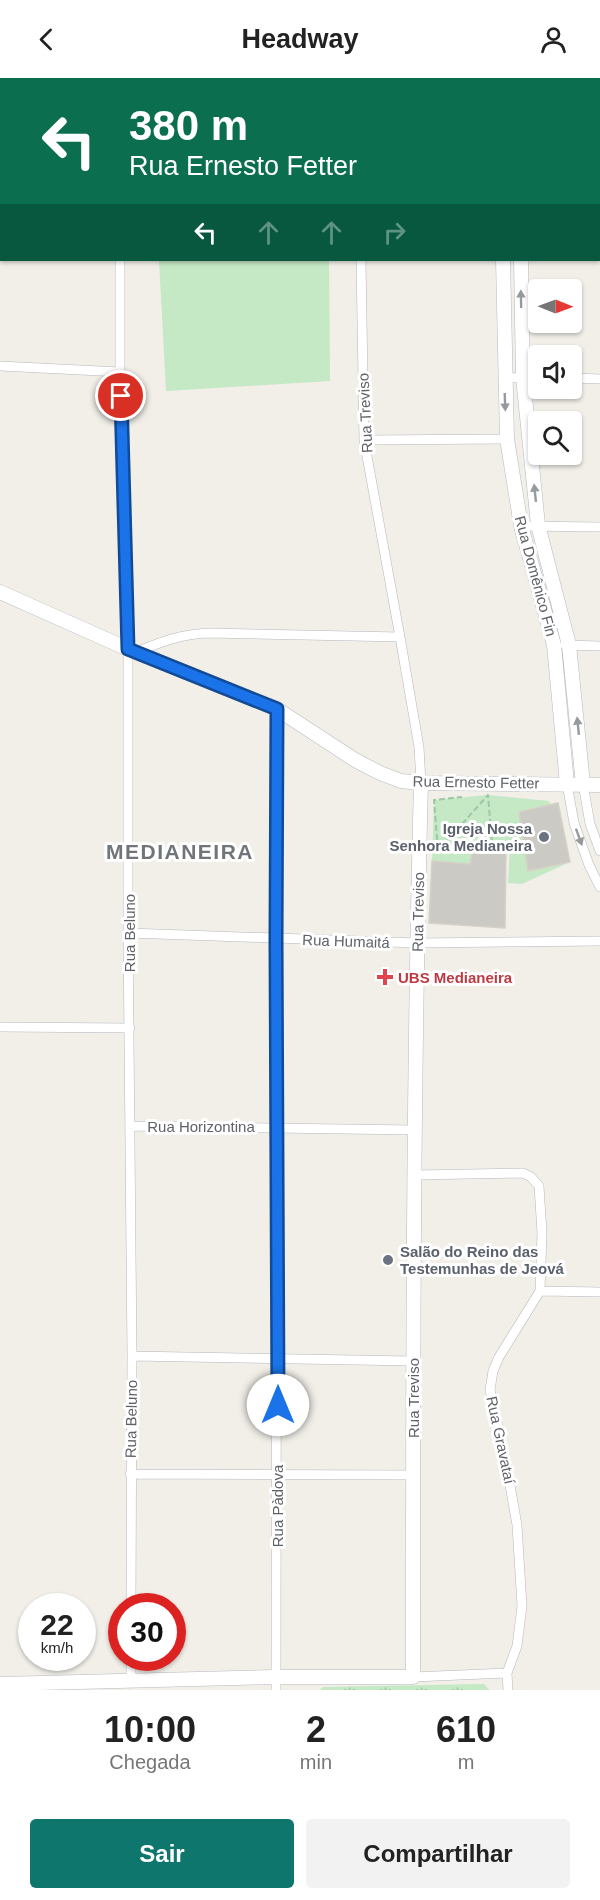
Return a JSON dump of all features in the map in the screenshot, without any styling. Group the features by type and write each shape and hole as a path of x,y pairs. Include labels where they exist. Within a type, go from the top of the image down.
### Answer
{"main road":[{"name":"Rua Domênico Fin","path":"503,261 507,439 521,526 554,645 567,784"},
{"name":"Rua Domênico Fin","path":"520,261 523,377 538,525 569,645 583,784"},
{"name":"Rua Ernesto Fetter","path":"0,592 132,651 277,709 355,760 401,781 600,785"},
{"name":"Rua Treviso","path":"413,1677 415,1130 421,783"},
{"path":"0,1684 71,1686 132,1681 276,1684 413,1677"}],"street":[{"name":"Rua Beluno","path":"120,261 120,372 132,651 128,933 131,1126 131,1593"},
{"name":"Rua Treviso","path":"361,261 364,440 419,747 421,783"},
{"path":"0,366 120,372"},
{"path":"504,378 528,377"},
{"path":"582,378 600,379"},
{"path":"364,440 507,439"},
{"path":"521,526 600,527"},
{"path":"132,651 187,634 400,637"},
{"path":"554,645 600,646"},
{"name":"Rua Pàdova","path":"276,1684 277,709"},
{"name":"Rua Domênico Fin","path":"567,784 574,823 600,887"},
{"name":"Rua Domênico Fin","path":"583,784 590,824 600,851"},
{"name":"Rua Humaitá","path":"128,933 417,943 600,941"},
{"path":"0,1027 130,1028"},
{"name":"Rua Horizontina","path":"131,1126 415,1130"},
{"name":"Rua Gravataí","path":"415,1176 522,1173 531,1177 539,1186 542,1233 540,1291 499,1357 493,1371 490,1390 517,1525 522,1606 517,1646 507,1673 508,1690"},
{"path":"540,1291 600,1292"},
{"path":"132,1356 413,1360"},
{"path":"130,1474 413,1475"},
{"path":"132,1671 132,1681"},
{"path":"413,1677 507,1673"}],"path":[{"path":"477,796 488,795"},
{"path":"438,851 492,843 488,795"},
{"path":"438,851 488,795"},
{"path":"438,851 434,800 467,797"}],"green space":[{"path":"159,261 329,261 330,381 166,391"},
{"path":"488,795 549,801 570,862 522,884 508,883 510,846 475,846 470,864 432,861 434,800"},
{"path":"484,1684 489,1690 320,1690 323,1687"}],"building":[{"name":"Igreja Nossa Senhora Medianeira","path":"558,803 570,862 528,871 519,812"},
{"path":"473,850 506,850 505,928 429,923 432,861 470,864"}],"place":[{"name":"Igreja Nossa Senhora Medianeira","path":"544,837"},
{"name":"UBS Medianeira","path":"385,977"},
{"name":"Salão do Reino das Testemunhas de Jeová","path":"388,1260"}],"district":[{"name":"MEDIANEIRA","path":"180,851"}],"route":[{"path":"121,396 128,649 277,709 278,1405"}]}
